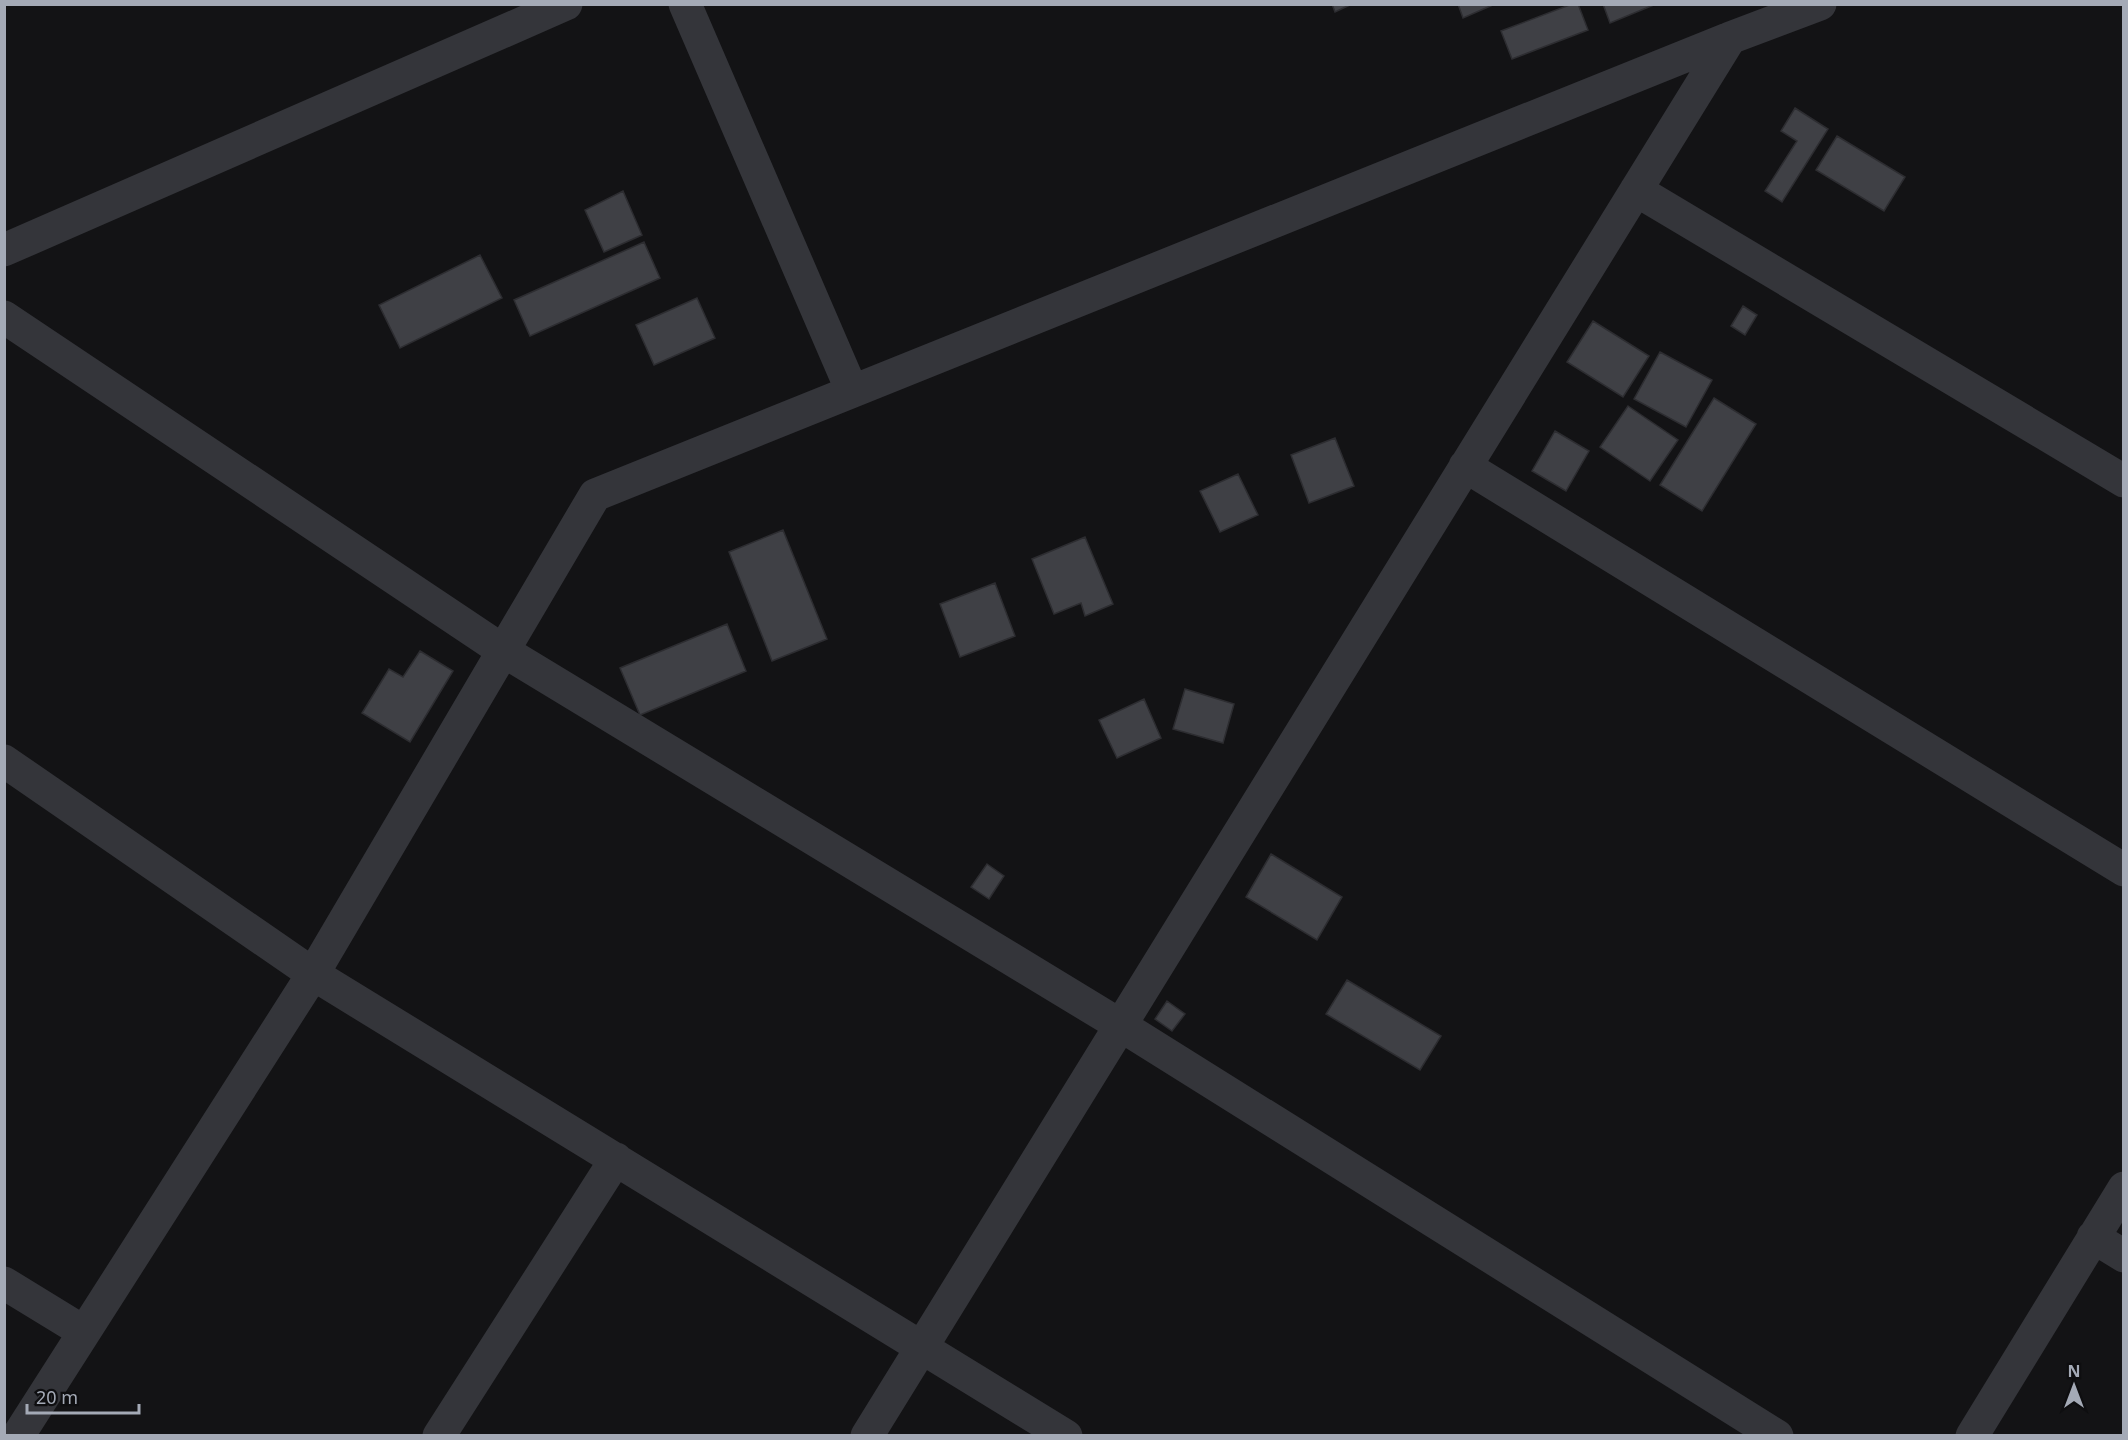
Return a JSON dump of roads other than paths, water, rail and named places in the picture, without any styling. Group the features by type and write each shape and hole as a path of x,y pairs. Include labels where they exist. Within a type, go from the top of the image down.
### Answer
{"street":[{"path":"4,250 566,4"},
{"path":"685,4 852,391"},
{"path":"18,1436 313,974 595,495 1730,38 1820,4"},
{"path":"867,1436 1730,38"},
{"path":"1636,190 2124,481"},
{"path":"4,317 502,650 1120,1025 1777,1436"},
{"path":"1465,466 2124,870"},
{"path":"4,761 313,974 1066,1436"},
{"path":"439,1436 616,1159"},
{"path":"1972,1436 2124,1188"},
{"path":"2093,1237 2124,1256"},
{"path":"4,1283 84,1332"}]}
